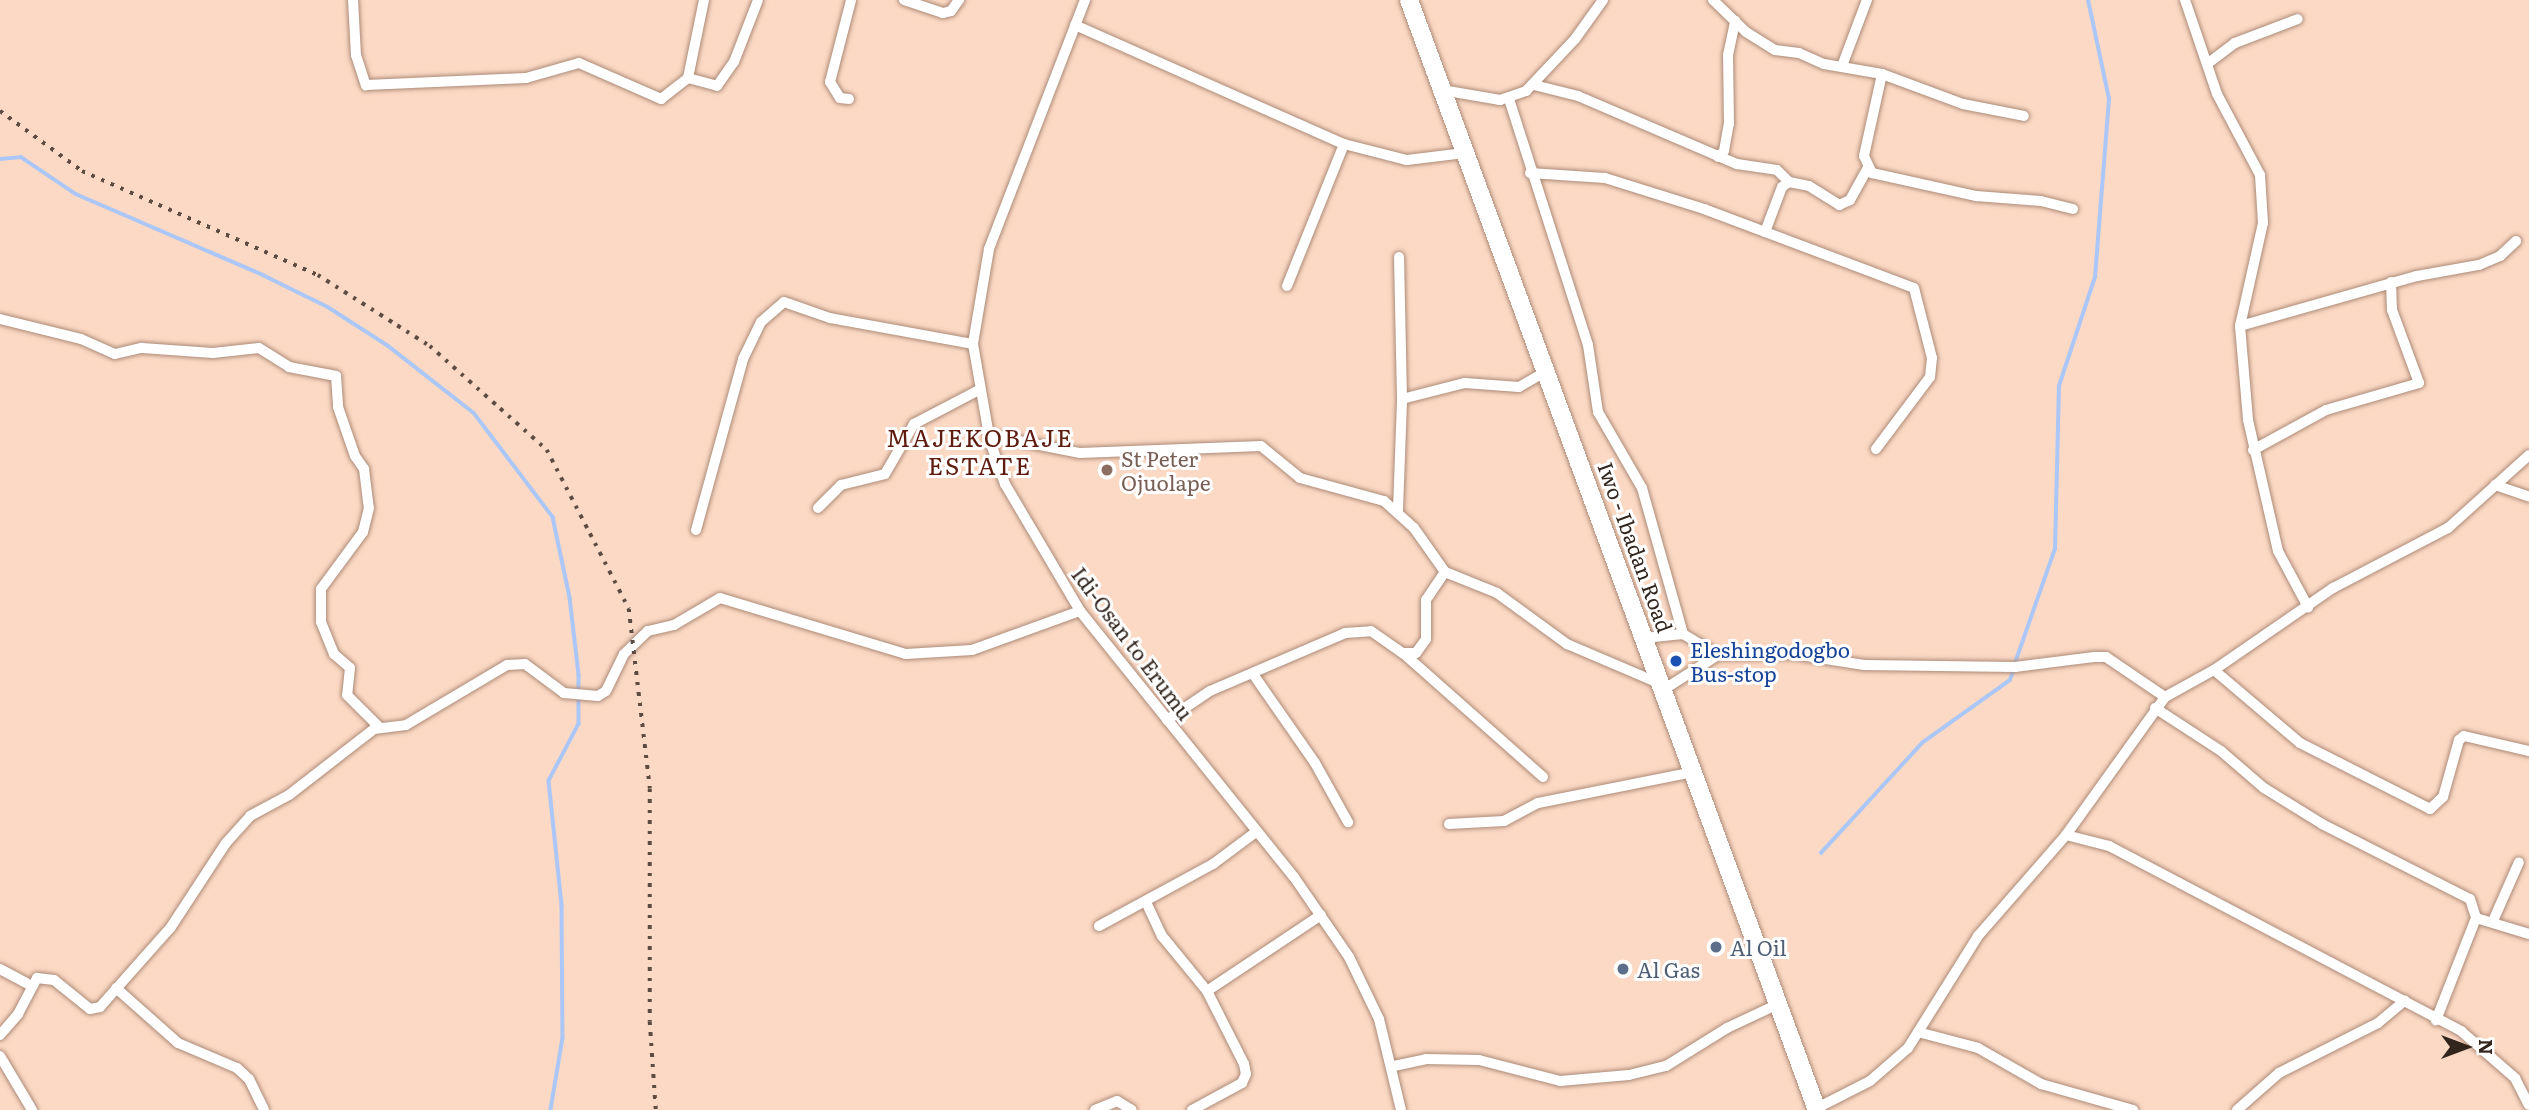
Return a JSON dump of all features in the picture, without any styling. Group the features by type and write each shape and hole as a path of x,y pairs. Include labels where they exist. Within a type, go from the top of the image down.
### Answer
{"main road":[{"name":"Iwo - Ibadan Road","path":"1409,0 1548,370 1817,1109"}],"street":[{"path":"353,0 355,55 366,85 526,78 579,63 661,99 688,78 704,0"},
{"path":"688,78 717,86 734,62 758,0"},
{"path":"849,99 840,98 830,82 851,0"},
{"path":"904,0 943,13 951,11 958,0"},
{"name":"Idi-Osan to Erumu","path":"1085,0 989,249 973,344 989,435 1005,484 1080,611 1321,915 1349,957 1379,1019 1394,1066 1401,1110"},
{"path":"1442,90 1509,99 1534,85 1603,0"},
{"path":"1713,0 1735,21 1775,50 1882,74 1963,104 2024,116"},
{"path":"1842,66 1867,0"},
{"path":"2185,0 2217,94 2255,163 2263,195 2258,257 2241,326 2253,450 2278,551 2308,607"},
{"path":"2207,64 2235,43 2298,19"},
{"path":"1718,157 1724,151 1730,113 1728,55 1735,21"},
{"path":"1075,25 1344,144 1407,160 1465,153"},
{"path":"1882,74 1864,156 1868,167 1881,177 2073,209"},
{"path":"1534,85 1578,96 1718,157 1777,170 1789,183"},
{"path":"1509,99 1530,173 1588,345 1598,412 1642,488 1683,634"},
{"path":"1287,286 1344,144"},
{"path":"1765,232 1782,187 1789,183 1809,186 1845,205 1868,167"},
{"path":"1530,173 1605,178 1765,232 1917,292 1932,358 1930,377 1876,449"},
{"path":"2241,326 2390,282 2492,261 2516,241"},
{"path":"1398,510 1402,399 1399,257"},
{"path":"2253,450 2326,410 2419,383 2392,310 2390,282"},
{"path":"696,530 743,359 761,322 784,302 830,318 973,344"},
{"path":"0,319 81,339 115,354 142,348 214,353 259,348 289,367 336,376 338,407 355,456 364,469 369,508 363,531 321,589 321,622 334,654 350,668 347,695 379,727"},
{"path":"1402,399 1465,383 1519,387 1548,370"},
{"path":"818,508 841,485 885,474 914,424 979,390"},
{"path":"989,435 1080,453 1261,446 1300,478 1384,501 1398,510 1445,572 1497,593 1567,644 1662,687 1718,655 1794,654 1864,665 2015,667 2106,657 2165,697"},
{"path":"1817,1109 1891,1065 1918,1032 1978,936 2066,835 2165,697 2214,670 2361,571 2448,528 2529,455"},
{"path":"2495,485 2529,497"},
{"path":"1403,653 1416,653 1425,645 1426,600 1445,572"},
{"path":"0,1035 18,1014 30,985 45,976 79,1004 95,1009 171,927 226,843 250,816 289,795 330,760 379,727 406,726 513,662 525,664 556,690 598,696 606,691 624,654 648,632 674,625 720,598 906,654 972,650 1080,611"},
{"path":"1167,720 1210,691 1253,674 1294,652 1361,630 1378,634 1403,653 1544,777"},
{"path":"1644,638 1683,634 1718,655"},
{"path":"2214,670 2300,743 2430,809 2443,797 2459,740 2465,736 2529,751"},
{"path":"1253,674 1315,763 1348,822"},
{"path":"2155,708 2221,751 2264,789 2322,824 2470,899 2476,918 2436,1020"},
{"path":"1449,824 1504,821 1538,803 1693,772"},
{"path":"1099,926 1229,854 1256,832"},
{"path":"2066,835 2109,846 2461,1031 2508,1072 2529,1105"},
{"path":"2494,921 2519,862"},
{"path":"1146,902 1163,936 1207,991 1238,1048 1247,1074 1242,1083 1192,1110"},
{"path":"1207,991 1321,915"},
{"path":"2476,918 2494,921 2529,934"},
{"path":"0,970 30,985"},
{"path":"116,988 178,1043 237,1068 249,1079 264,1110"},
{"path":"2237,1110 2279,1073 2378,1023 2405,1000"},
{"path":"1394,1066 1426,1059 1479,1060 1560,1081 1629,1075 1666,1066 1727,1028 1778,1004"},
{"path":"1918,1032 1978,1048 2041,1084 2133,1110"},
{"path":"0,1056 32,1110"},
{"path":"1095,1110 1124,1101 1132,1110"}],"waterway":[{"path":"2015,663 2055,549 2059,386 2095,277 2109,99 2088,0"},
{"path":"0,159 21,157 76,194 263,275 328,307 387,345 474,413 553,517 570,598 579,675 579,724 549,781 562,905 563,1038 551,1110"},
{"path":"1821,853 1922,743 2010,680 2013,671"}],"railway":[{"path":"0,111 82,171 318,275 430,346 547,450 629,609 650,789 650,1022 656,1110"}],"place":[{"name":"St Peter Ojuolape","path":"1107,470"},
{"name":"Eleshingodogbo Bus-stop","path":"1676,661"},
{"name":"Al Oil","path":"1716,947"},
{"name":"Al Gas","path":"1623,969"}],"district":[{"name":"MAJEKOBAJE ESTATE","path":"980,451"}]}
